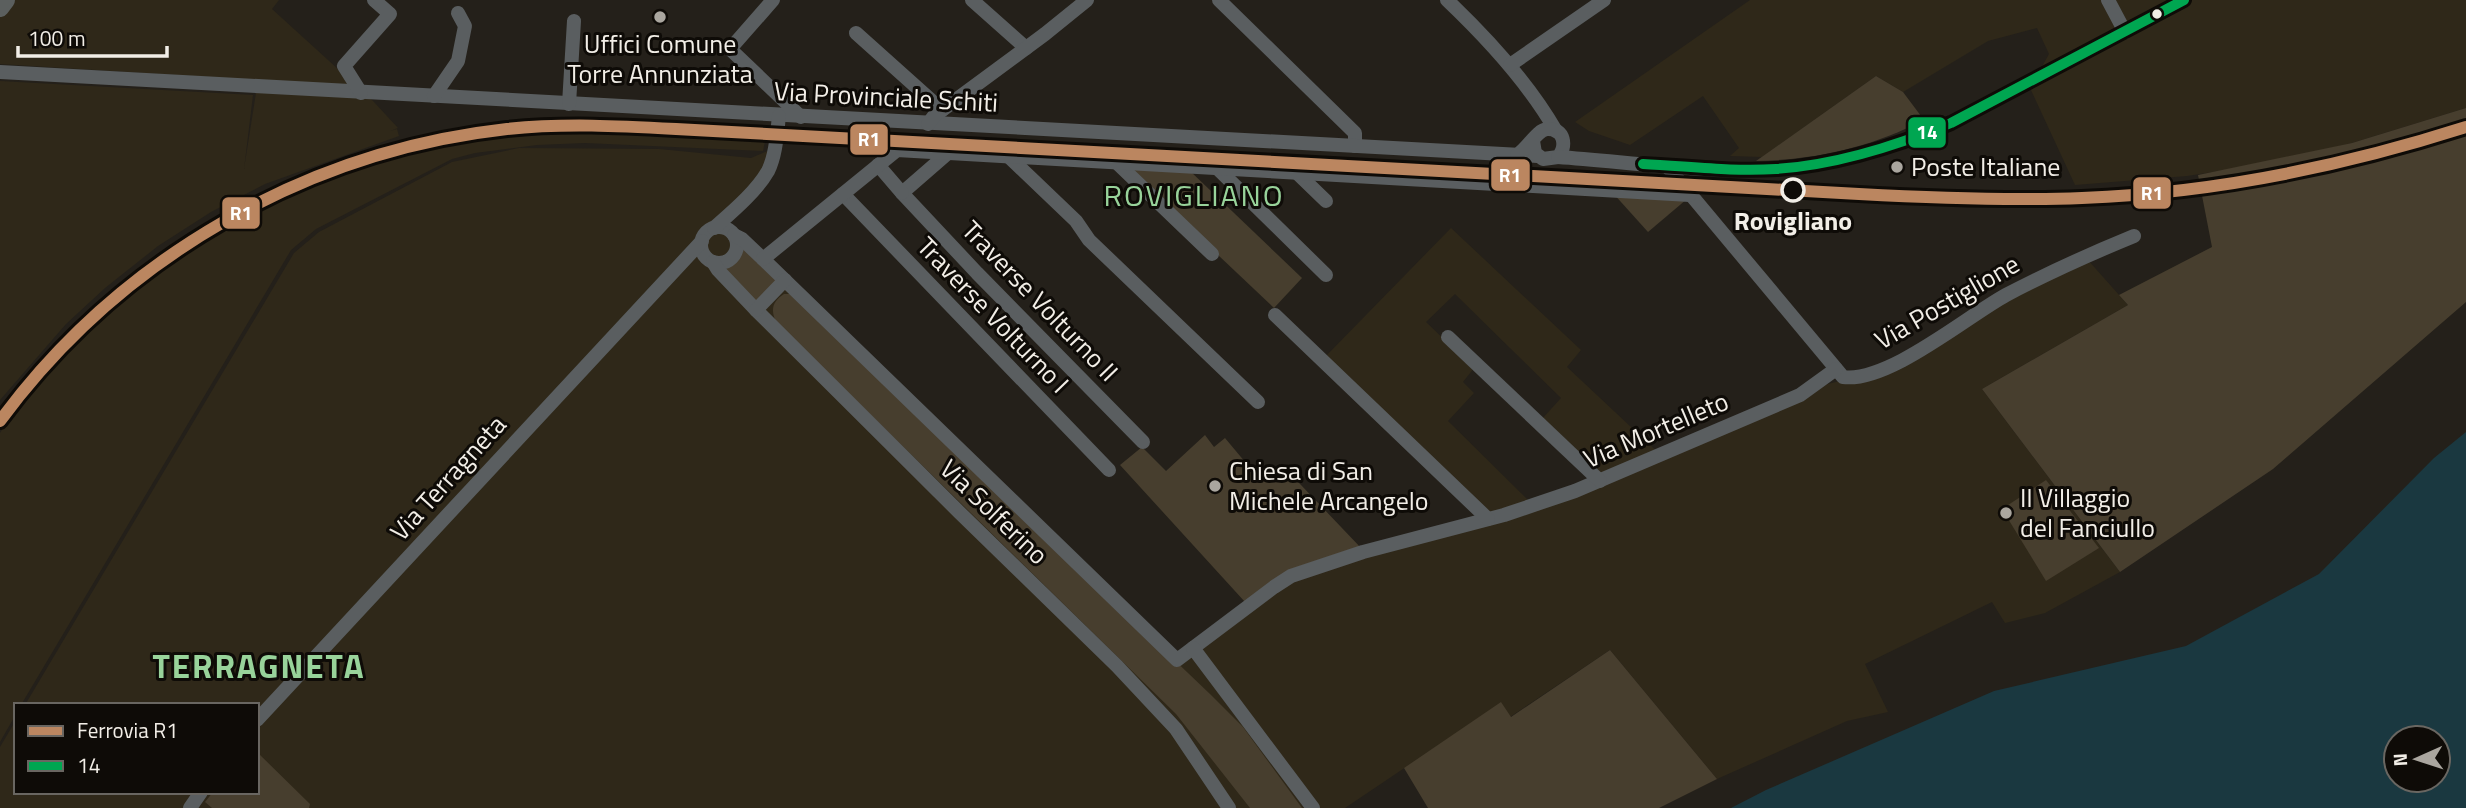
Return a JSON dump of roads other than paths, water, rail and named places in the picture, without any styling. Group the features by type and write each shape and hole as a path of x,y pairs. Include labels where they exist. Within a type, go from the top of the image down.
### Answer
{"main road":[{"path":"0,8 6,0"}],"street":[{"path":"362,93 344,66 390,14 374,0"},
{"path":"773,0 730,49 801,117"},
{"path":"972,0 1026,48"},
{"path":"928,124 942,110 1087,0"},
{"path":"1219,0 1355,133 1355,146"},
{"path":"1510,65 1604,0"},
{"path":"2108,0 2125,32"},
{"path":"1517,155 1535,137 1549,129 1559,144 1583,159 1735,169 1777,169 1842,159 1916,138 1951,123 2183,0"},
{"path":"1453,2 1532,93 1559,144"},
{"path":"434,96 461,54 461,38 465,26 458,13"},
{"path":"569,104 574,21"},
{"path":"856,33 942,110"},
{"name":"Via Provinciale Schiti","path":"0,72 1538,156 1548,160 1559,144"},
{"path":"1538,156 1534,149 1535,137 1541,126 1543,110"},
{"path":"725,231 730,214 769,169 779,116"},
{"path":"763,259 897,150 1690,195"},
{"path":"902,192 948,153"},
{"path":"1009,157 1076,221 1089,240 1258,402"},
{"path":"1117,163 1212,254"},
{"name":"Traverse Volturno II","path":"878,165 977,273 1143,442"},
{"path":"1666,165 1836,369"},
{"path":"1217,169 1326,275"},
{"path":"1296,172 1326,201"},
{"name":"Traverse Volturno I","path":"843,194 1109,470"},
{"path":"725,231 737,246 733,256 724,262 707,253 707,232 725,231"},
{"name":"Via Solferino","path":"725,231 742,239 1177,660"},
{"name":"Via Postiglione","path":"1836,369 1843,377 1849,378 1884,368 2063,265 2134,236"},
{"name":"Via Solferino","path":"707,253 718,270 756,310 1117,666 1176,729 1228,808"},
{"name":"Via Terragneta","path":"259,718 675,270 707,253"},
{"path":"756,310 785,280"},
{"path":"1275,315 1488,519"},
{"path":"1448,337 1600,481"},
{"name":"Via Mortelleto","path":"1177,660 1291,576 1363,552 1488,519 1600,481 1800,395 1836,369"},
{"path":"1193,648 1313,808"}],"water":[{"path":"2466,432 2466,808 1731,808 1766,790 1994,691 2186,646 2319,574 2434,458"}],"rail line":[{"name":"R1","path":"0,421 48,363 102,310 160,263 223,222 290,188 360,161 432,141 507,129 634,127 1887,195 2026,199 2131,195 2228,184 2324,166 2466,127"}],"place":[{"name":"Uffici Comune Torre Annunziata","path":"660,17"},
{"name":"Poste Italiane","path":"1897,167"},
{"name":"Rovigliano","path":"1793,190"},
{"name":"Chiesa di San Michele Arcangelo","path":"1215,486"},
{"name":"Il Villaggio del Fanciullo","path":"2006,513"}],"district":[{"name":"ROVIGLIANO","path":"1194,196"},
{"name":"TERRAGNETA","path":"259,666"}]}
